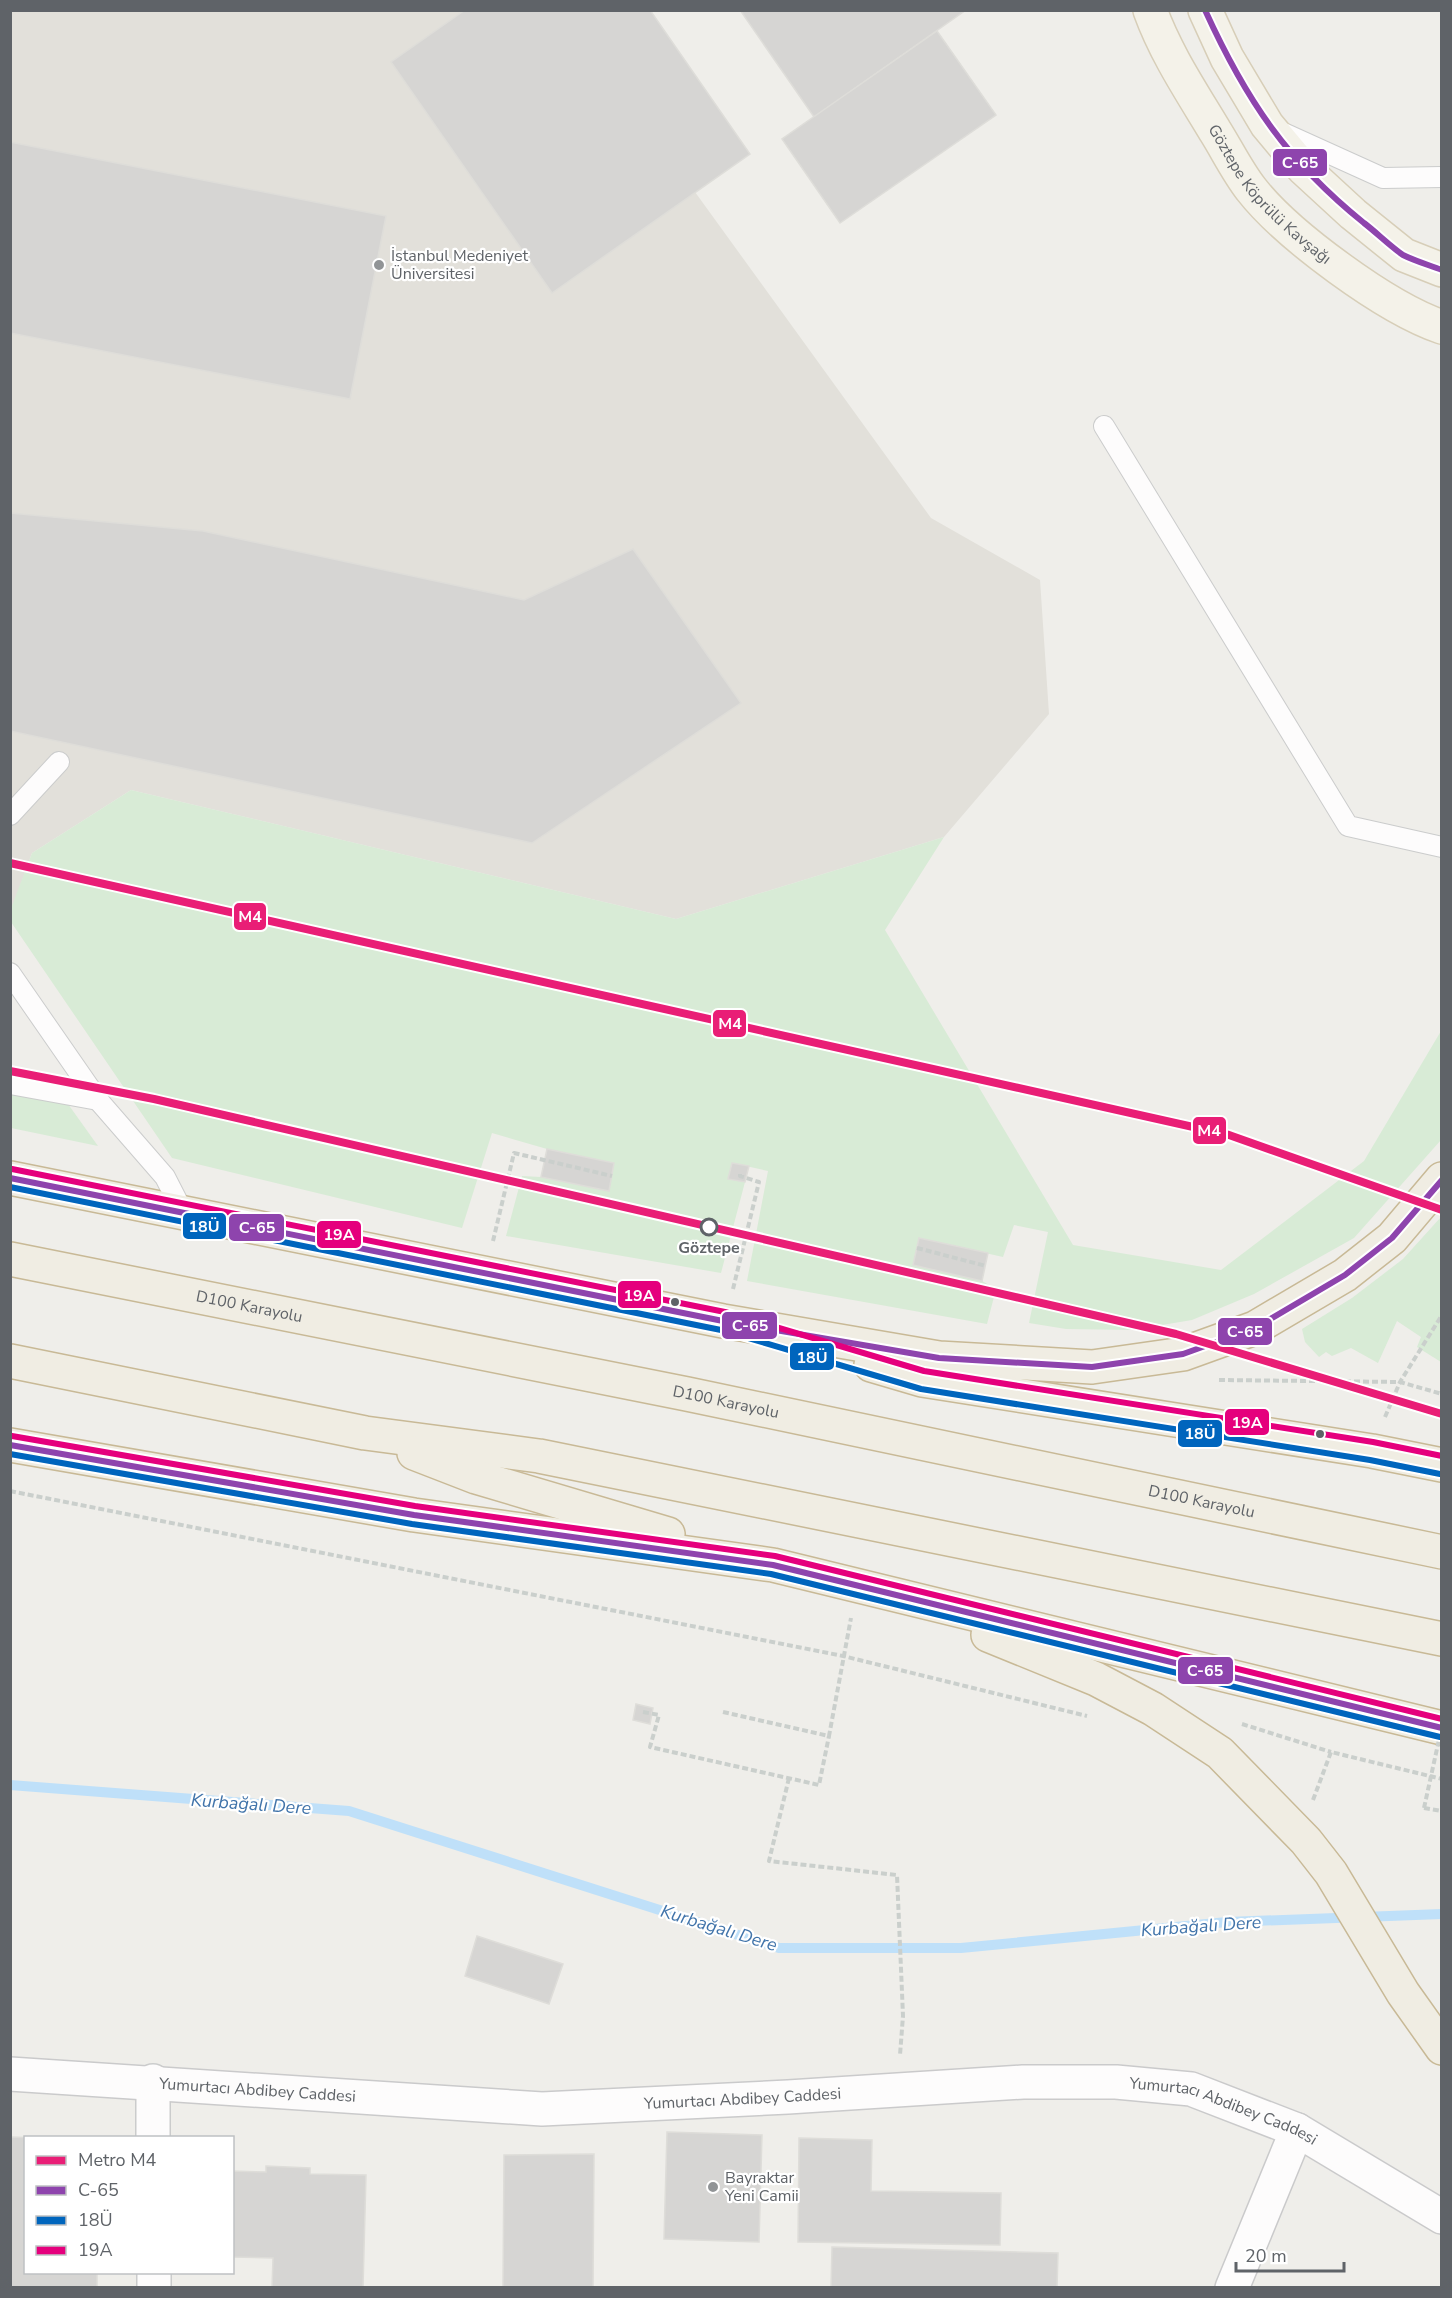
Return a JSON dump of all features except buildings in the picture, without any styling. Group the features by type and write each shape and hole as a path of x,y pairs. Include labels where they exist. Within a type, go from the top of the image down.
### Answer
{"highway":[{"path":"10,1178 723,1321 939,1358 1092,1367 1183,1354 1255,1328 1345,1275 1392,1238 1442,1179"},
{"name":"D100 Karayolu","path":"10,1259 687,1394 1442,1552"},
{"path":"723,1321 922,1380 1372,1451 1442,1465"},
{"path":"10,1361 365,1433 539,1456 1442,1639"},
{"path":"365,1433 476,1477 772,1565 1442,1727"},
{"path":"10,1445 414,1515 772,1565"},
{"path":"858,1585 1096,1679 1141,1703 1220,1753 1306,1841 1332,1873 1403,1993 1442,2048"}],"main road":[{"name":"Göztepe Köprülü Kavşağı","path":"1150,10 1181,78 1251,189 1298,236 1363,285 1428,322 1442,327"},
{"path":"1205,10 1227,58 1267,125 1303,168 1404,255 1442,270"},
{"name":"Yumurtacı Abdibey Caddesi","path":"10,2074 153,2081 542,2109 788,2097 1023,2082 1116,2082 1191,2089 1297,2130 1442,2217"},
{"path":"153,2081 153,2136"},
{"path":"1232,2288 1297,2130"}],"lane":[{"path":"1267,125 1383,178 1442,177"},
{"path":"1104,426 1348,826 1442,847"},
{"path":"10,815 59,762"},
{"path":"10,973 98,1100 165,1178 184,1214"},
{"path":"10,1084 98,1100"}],"path":[{"path":"485,1273 514,1153 612,1176"},
{"path":"723,1321 733,1290 759,1182 740,1176 740,1172"},
{"path":"917,1248 986,1266"},
{"path":"1400,1382 1442,1315"},
{"path":"1183,1354 1190,1379 1400,1382 1442,1394"},
{"path":"10,1491 843,1656 1098,1719 1141,1703"},
{"path":"643,1712 659,1715 650,1747 819,1785 858,1585"},
{"path":"723,1712 829,1736"},
{"path":"1234,1721 1331,1752 1442,1779"},
{"path":"1442,1727 1424,1808 1442,1811"},
{"path":"1311,1805 1331,1752"},
{"path":"789,1778 770,1861 897,1875 903,2016"}],"shaded area":[{"name":"İstanbul Medeniyet Üniversitesi","path":"11,11 564,11 931,518 1040,580 1049,714 944,837 676,919 131,790 32,853 11,911"}],"green space":[{"path":"131,790 676,919 944,837 885,930 1073,1245 1221,1270 1364,1161 1441,1031 1441,1140 1354,1238 1254,1294 1192,1320 1132,1330 1066,1329 1029,1323 1048,1232 1014,1225 1003,1257 919,1238 913,1265 982,1281 996,1289 987,1324 747,1281 768,1171 732,1163 728,1179 745,1182 721,1273 506,1236 522,1176 541,1177 608,1191 614,1164 547,1149 492,1133 462,1228 172,1158 11,922 10,911 32,853"},
{"path":"10,1088 63,1097 98,1146 11,1128"},
{"path":"1441,1217 1441,1362 1417,1347 1421,1337 1397,1321 1378,1363 1351,1348 1332,1356 1326,1352 1319,1357 1305,1342 1302,1329 1352,1298 1403,1259"}],"waterway":[{"name":"Kurbağalı Dere","path":"10,1785 349,1811 779,1948 961,1948 1227,1922 1442,1914"}],"metro line":[{"name":"M4","path":"10,863 1229,1135 1442,1210"},
{"name":"M4","path":"10,1071 154,1099 1176,1334 1442,1414"}],"transit line":[{"name":"C-65","path":"1205,10 1236,73 1253,101 1271,127 1312,176 1403,255 1442,270"},
{"name":"19A","path":"12,1169 725,1312 924,1371 1373,1442 1442,1456"},
{"name":"C-65","path":"10,1178 723,1321 939,1358 1092,1367 1183,1354 1255,1328 1345,1275 1392,1238 1442,1180"},
{"name":"18Ü","path":"10,1187 721,1330 921,1389 1370,1460 1440,1474"},
{"name":"19A","path":"12,1436 415,1506 775,1556 1442,1719"},
{"name":"C-65","path":"10,1445 414,1515 773,1565 1442,1728"},
{"name":"18Ü","path":"10,1454 412,1524 771,1574 1440,1737"}],"place":[{"name":"İstanbul Medeniyet Üniversitesi","path":"379,265"},
{"name":"Göztepe","path":"709,1227"},
{"name":"Bayraktar Yeni Camii","path":"713,2187"}]}
